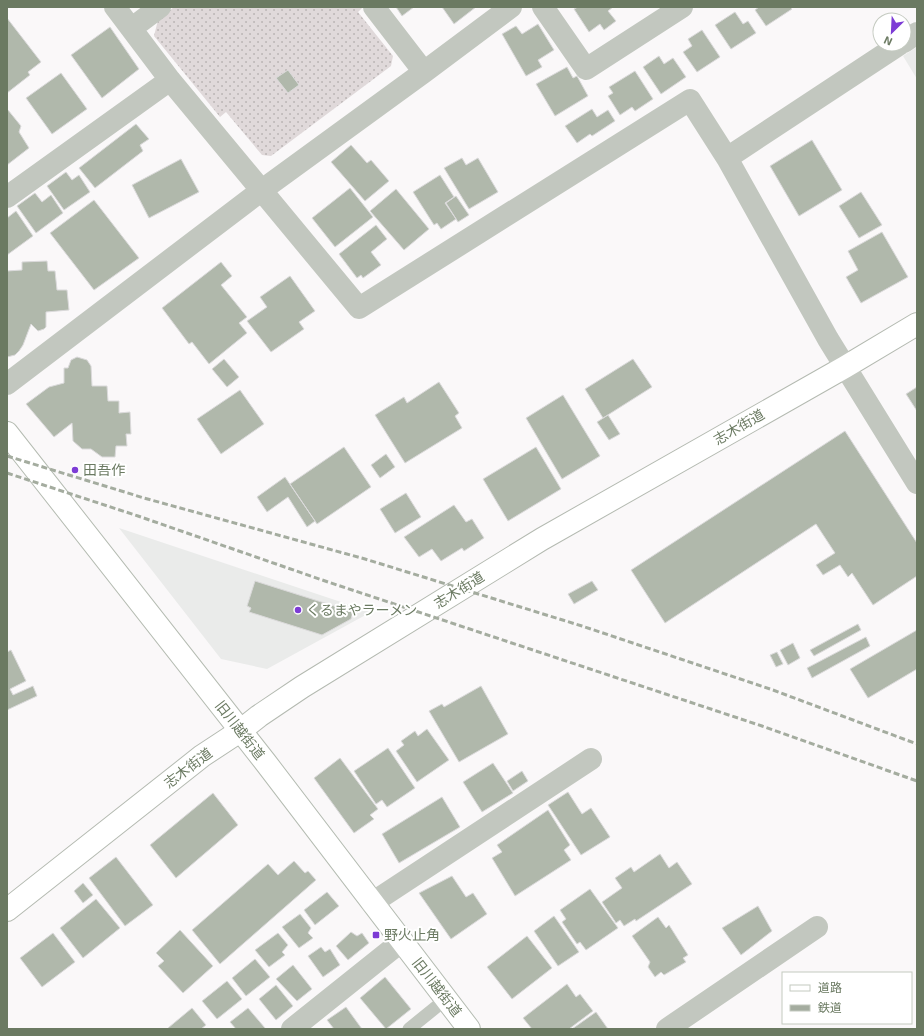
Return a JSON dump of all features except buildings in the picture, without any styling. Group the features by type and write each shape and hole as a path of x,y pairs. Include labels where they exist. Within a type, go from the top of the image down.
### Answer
{"main road":[{"name":"志木街道","path":"7,910 202,756 302,687 542,539 845,367 917,324"},
{"name":"旧川越街道","path":"7,433 240,731 469,1029"}],"street":[{"path":"115,7 170,80 359,308 690,100 727,158 845,367 917,483"},
{"path":"132,28 160,7"},
{"path":"374,7 424,72"},
{"path":"7,384 262,190 511,7"},
{"path":"543,7 586,69 682,7"},
{"path":"727,158 888,52"},
{"path":"7,197 170,80"},
{"path":"372,903 591,759"},
{"path":"667,1029 817,927"},
{"path":"292,1029 402,941"}],"lane":[{"path":"409,1029 446,999"}],"shaded area":[{"path":"174,7 363,7 358,12 393,56 391,66 271,156 262,155 226,112 220,117 154,36 158,20"},
{"path":"917,47 917,79 903,56 912,52 912,50"},
{"path":"119,528 371,612 267,669 221,659"}],"railway":[{"path":"7,456 144,498 365,559 582,626 773,690 917,744"},
{"path":"7,473 138,516 328,582 762,726 917,781"}],"place":[{"name":"田吾作","path":"75,470"},
{"name":"くるまやラーメン","path":"298,610"},
{"name":"野火止角","path":"376,935"}]}
